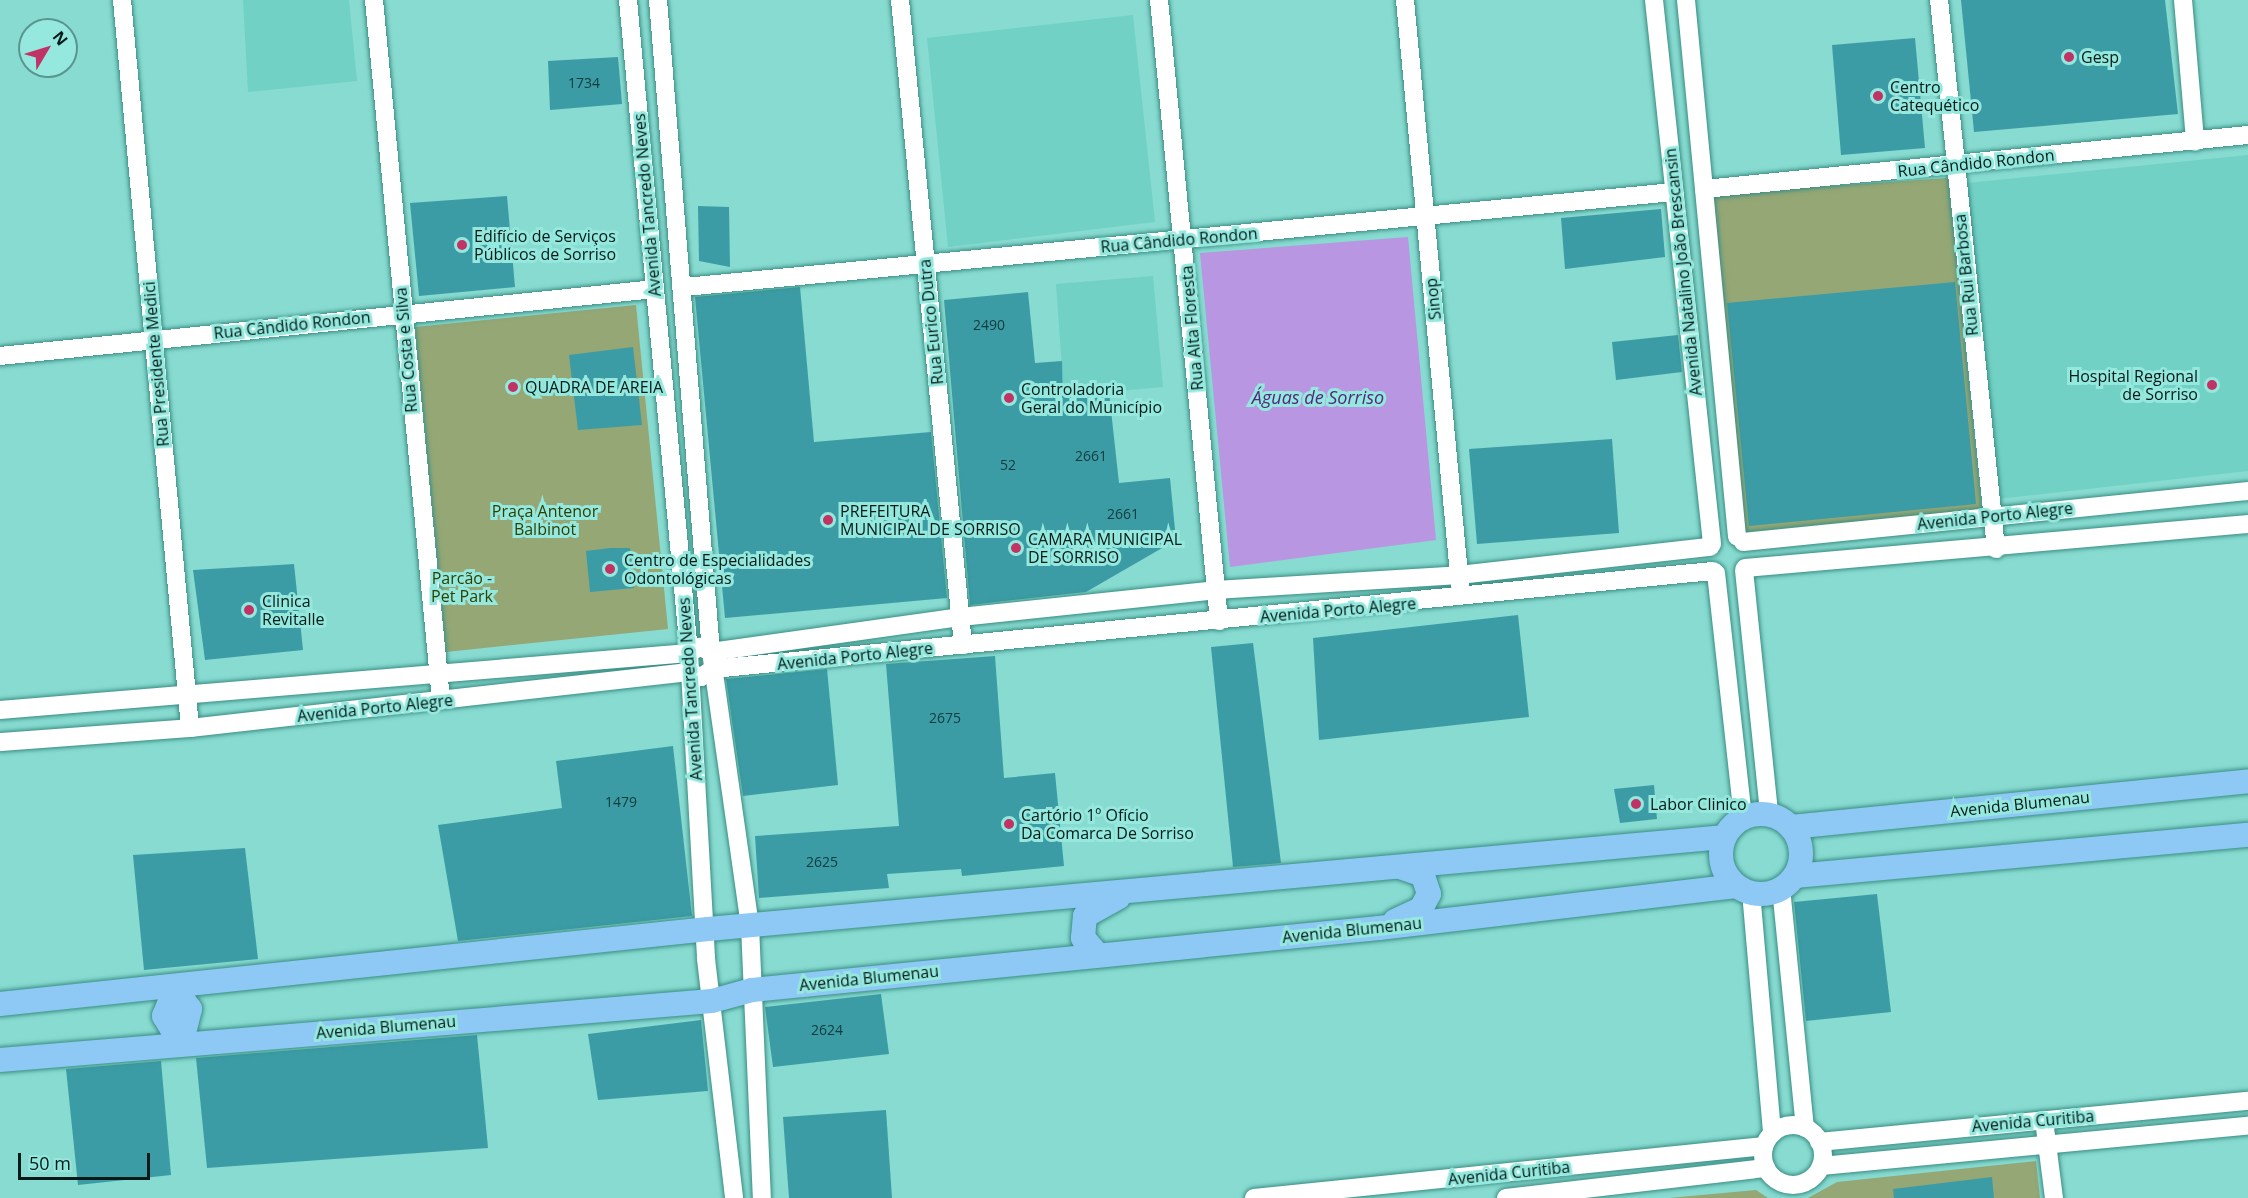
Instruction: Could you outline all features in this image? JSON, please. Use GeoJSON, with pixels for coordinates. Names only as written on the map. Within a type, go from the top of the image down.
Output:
{"type":"FeatureCollection","features":[{"type":"Feature","properties":{"kind":"main road","name":"Avenida Blumenau"},"geometry":{"type":"LineString","coordinates":[[1791,827],[2248,781]]}},
{"type":"Feature","properties":{"kind":"main road"},"geometry":{"type":"LineString","coordinates":[[1788,882],[1801,852],[1791,827],[1768,814],[1743,818],[1725,837],[1723,863],[1744,889],[1788,882],[2248,835]]}},
{"type":"Feature","properties":{"kind":"main road"},"geometry":{"type":"LineString","coordinates":[[0,1004],[174,989],[708,929],[1135,893],[1399,866],[1725,837]]}},
{"type":"Feature","properties":{"kind":"main road"},"geometry":{"type":"LineString","coordinates":[[1379,928],[1421,909],[1429,894],[1423,874],[1399,866]]}},
{"type":"Feature","properties":{"kind":"main road","name":"Avenida Blumenau"},"geometry":{"type":"LineString","coordinates":[[0,1060],[712,1001],[752,990],[1379,928],[1744,889]]}},
{"type":"Feature","properties":{"kind":"main road"},"geometry":{"type":"LineString","coordinates":[[1098,955],[1083,938],[1085,916],[1135,893]]}},
{"type":"Feature","properties":{"kind":"main road"},"geometry":{"type":"LineString","coordinates":[[174,989],[164,1016],[181,1044]]}},
{"type":"Feature","properties":{"kind":"street","name":"Rua Presidente Medici"},"geometry":{"type":"LineString","coordinates":[[122,0],[190,728]]}},
{"type":"Feature","properties":{"kind":"street","name":"Rua Costa e Silva"},"geometry":{"type":"LineString","coordinates":[[374,0],[402,314],[441,700]]}},
{"type":"Feature","properties":{"kind":"street","name":"Avenida Tancredo Neves"},"geometry":{"type":"LineString","coordinates":[[628,0],[689,653],[712,1001],[734,1198]]}},
{"type":"Feature","properties":{"kind":"street","name":"Avenida Tancredo Neves"},"geometry":{"type":"LineString","coordinates":[[658,0],[685,287],[712,661],[750,926],[762,1198]]}},
{"type":"Feature","properties":{"kind":"street","name":"Rua Eurico Dutra"},"geometry":{"type":"LineString","coordinates":[[900,0],[963,645]]}},
{"type":"Feature","properties":{"kind":"street","name":"Rua Alta Floresta"},"geometry":{"type":"LineString","coordinates":[[1160,0],[1219,621]]}},
{"type":"Feature","properties":{"kind":"street","name":"Sinop"},"geometry":{"type":"LineString","coordinates":[[1405,0],[1461,599]]}},
{"type":"Feature","properties":{"kind":"street","name":"Avenida Natalino João Brescansin"},"geometry":{"type":"LineString","coordinates":[[1654,0],[1711,545]]}},
{"type":"Feature","properties":{"kind":"street","name":"Avenida Natalino João Brescansin"},"geometry":{"type":"LineString","coordinates":[[1686,0],[1740,540]]}},
{"type":"Feature","properties":{"kind":"street","name":"Rua Rui Barbosa"},"geometry":{"type":"LineString","coordinates":[[1940,0],[1954,165],[1996,549]]}},
{"type":"Feature","properties":{"kind":"street"},"geometry":{"type":"LineString","coordinates":[[2183,0],[2195,141]]}},
{"type":"Feature","properties":{"kind":"street"},"geometry":{"type":"LineString","coordinates":[[1666,122],[1697,119]]}},
{"type":"Feature","properties":{"kind":"street","name":"Rua Cândido Rondon"},"geometry":{"type":"LineString","coordinates":[[1704,189],[2248,135]]}},
{"type":"Feature","properties":{"kind":"street","name":"Rua Cândido Rondon"},"geometry":{"type":"LineString","coordinates":[[685,287],[1674,192]]}},
{"type":"Feature","properties":{"kind":"street","name":"Rua Cândido Rondon"},"geometry":{"type":"LineString","coordinates":[[0,356],[153,338],[655,290]]}},
{"type":"Feature","properties":{"kind":"street","name":"Avenida Porto Alegre"},"geometry":{"type":"LineString","coordinates":[[1740,540],[2248,491]]}},
{"type":"Feature","properties":{"kind":"street","name":"Avenida Porto Alegre"},"geometry":{"type":"LineString","coordinates":[[1745,569],[1996,549],[2248,524]]}},
{"type":"Feature","properties":{"kind":"street"},"geometry":{"type":"LineString","coordinates":[[1743,818],[1711,545],[1720,537],[1740,540],[1749,552],[1745,569],[1768,814]]}},
{"type":"Feature","properties":{"kind":"street","name":"Avenida Porto Alegre"},"geometry":{"type":"LineString","coordinates":[[0,742],[190,728],[689,672],[701,677],[712,661],[836,632],[1216,590],[1459,575],[1711,545]]}},
{"type":"Feature","properties":{"kind":"street"},"geometry":{"type":"LineString","coordinates":[[1714,572],[1734,577],[1745,569]]}},
{"type":"Feature","properties":{"kind":"street","name":"Avenida Porto Alegre"},"geometry":{"type":"LineString","coordinates":[[0,710],[188,696],[437,670],[689,653],[700,647],[712,661],[840,660],[963,645],[1461,599],[1714,572]]}},
{"type":"Feature","properties":{"kind":"street"},"geometry":{"type":"LineString","coordinates":[[836,632],[840,660]]}},
{"type":"Feature","properties":{"kind":"street"},"geometry":{"type":"LineString","coordinates":[[1788,882],[1805,1128]]}},
{"type":"Feature","properties":{"kind":"street"},"geometry":{"type":"LineString","coordinates":[[1744,889],[1768,1140],[1766,1168],[1777,1181],[1797,1185],[1821,1166],[1819,1142],[1805,1128],[1792,1125],[1768,1140]]}},
{"type":"Feature","properties":{"kind":"street","name":"Avenida Curitiba"},"geometry":{"type":"LineString","coordinates":[[1819,1142],[2248,1101]]}},
{"type":"Feature","properties":{"kind":"street"},"geometry":{"type":"LineString","coordinates":[[2044,1120],[2054,1198]]}},
{"type":"Feature","properties":{"kind":"street","name":"Avenida Curitiba"},"geometry":{"type":"LineString","coordinates":[[1821,1166],[2049,1148],[2248,1126]]}},
{"type":"Feature","properties":{"kind":"street","name":"Avenida Curitiba"},"geometry":{"type":"LineString","coordinates":[[1254,1198],[1530,1171],[1768,1140]]}},
{"type":"Feature","properties":{"kind":"street","name":"Avenida Curitiba"},"geometry":{"type":"LineString","coordinates":[[1506,1198],[1533,1197],[1766,1168]]}},
{"type":"Feature","properties":{"kind":"street"},"geometry":{"type":"LineString","coordinates":[[1530,1171],[1533,1197]]}},
{"type":"Feature","properties":{"kind":"shaded area"},"geometry":{"type":"Polygon","coordinates":[[[243,0],[349,0],[357,81],[248,92],[243,0]]]}},
{"type":"Feature","properties":{"kind":"shaded area"},"geometry":{"type":"Polygon","coordinates":[[[1133,15],[1155,222],[948,247],[927,38],[1133,15]]]}},
{"type":"Feature","properties":{"kind":"shaded area"},"geometry":{"type":"Polygon","coordinates":[[[2248,155],[2248,471],[1998,499],[1967,183],[2248,155]]]}},
{"type":"Feature","properties":{"kind":"shaded area"},"geometry":{"type":"Polygon","coordinates":[[[1153,276],[1163,387],[1064,396],[1056,284],[1153,276]]]}},
{"type":"Feature","properties":{"kind":"green space"},"geometry":{"type":"Polygon","coordinates":[[[1948,178],[1982,510],[1744,532],[1712,194],[1948,178]]]}},
{"type":"Feature","properties":{"kind":"green space","name":"Praça Antenor Balbinot"},"geometry":{"type":"Polygon","coordinates":[[[636,305],[668,629],[446,652],[415,327],[636,305]]]}},
{"type":"Feature","properties":{"kind":"green space"},"geometry":{"type":"Polygon","coordinates":[[[2036,1161],[2040,1198],[1808,1198],[1837,1182],[2036,1161]]]}},
{"type":"Feature","properties":{"kind":"green space"},"geometry":{"type":"Polygon","coordinates":[[[1756,1190],[1768,1198],[1669,1198],[1756,1190]]]}},
{"type":"Feature","properties":{"kind":"water","name":"Águas de Sorriso"},"geometry":{"type":"Polygon","coordinates":[[[1408,237],[1436,540],[1230,567],[1200,253],[1408,237]]]}},
{"type":"Feature","properties":{"kind":"building","name":"Gesp"},"geometry":{"type":"Polygon","coordinates":[[[1961,0],[2165,0],[2178,114],[1974,132],[1961,0]]]}},
{"type":"Feature","properties":{"kind":"building","name":"Centro Catequético"},"geometry":{"type":"Polygon","coordinates":[[[1915,38],[1925,148],[1841,155],[1832,45],[1915,38]]]}},
{"type":"Feature","properties":{"kind":"building"},"geometry":{"type":"Polygon","coordinates":[[[618,57],[622,104],[550,110],[548,61],[618,57]]]}},
{"type":"Feature","properties":{"kind":"building","name":"Edifício de Serviços Públicos de Sorriso"},"geometry":{"type":"Polygon","coordinates":[[[507,196],[515,287],[419,296],[410,203],[507,196]]]}},
{"type":"Feature","properties":{"kind":"building"},"geometry":{"type":"Polygon","coordinates":[[[698,206],[729,207],[730,267],[699,261],[698,206]]]}},
{"type":"Feature","properties":{"kind":"building"},"geometry":{"type":"Polygon","coordinates":[[[1661,209],[1665,257],[1565,269],[1561,218],[1661,209]]]}},
{"type":"Feature","properties":{"kind":"building"},"geometry":{"type":"Polygon","coordinates":[[[1955,282],[1976,504],[1749,526],[1727,303],[1955,282]]]}},
{"type":"Feature","properties":{"kind":"building","name":"PREFEITURA MUNICIPAL DE SORRISO"},"geometry":{"type":"Polygon","coordinates":[[[800,287],[814,442],[931,432],[947,598],[725,618],[695,297],[800,287]]]}},
{"type":"Feature","properties":{"kind":"building"},"geometry":{"type":"Polygon","coordinates":[[[1028,292],[1035,363],[1062,361],[1063,396],[1109,392],[1119,483],[1170,478],[1176,540],[1086,592],[970,605],[944,300],[1028,292]]]}},
{"type":"Feature","properties":{"kind":"building"},"geometry":{"type":"Polygon","coordinates":[[[1678,335],[1682,372],[1616,380],[1612,342],[1678,335]]]}},
{"type":"Feature","properties":{"kind":"building"},"geometry":{"type":"Polygon","coordinates":[[[633,347],[642,425],[578,430],[569,355],[633,347]]]}},
{"type":"Feature","properties":{"kind":"building"},"geometry":{"type":"Polygon","coordinates":[[[1612,439],[1619,533],[1477,544],[1469,449],[1612,439]]]}},
{"type":"Feature","properties":{"kind":"building","name":"Centro de Especialidades Odontológicas"},"geometry":{"type":"Polygon","coordinates":[[[630,548],[634,588],[590,592],[586,551],[630,548]]]}},
{"type":"Feature","properties":{"kind":"building","name":"Clinica Revitalle"},"geometry":{"type":"Polygon","coordinates":[[[294,564],[303,650],[205,660],[193,570],[294,564]]]}},
{"type":"Feature","properties":{"kind":"building"},"geometry":{"type":"Polygon","coordinates":[[[1518,615],[1529,717],[1319,740],[1313,638],[1518,615]]]}},
{"type":"Feature","properties":{"kind":"building"},"geometry":{"type":"Polygon","coordinates":[[[1253,643],[1281,863],[1233,867],[1211,647],[1253,643]]]}},
{"type":"Feature","properties":{"kind":"building"},"geometry":{"type":"Polygon","coordinates":[[[995,656],[1004,778],[1055,773],[1064,866],[962,876],[961,869],[887,874],[889,888],[759,898],[755,836],[899,826],[886,664],[995,656]]]}},
{"type":"Feature","properties":{"kind":"building"},"geometry":{"type":"Polygon","coordinates":[[[827,669],[838,785],[743,796],[726,679],[827,669]]]}},
{"type":"Feature","properties":{"kind":"building"},"geometry":{"type":"Polygon","coordinates":[[[673,746],[692,916],[458,941],[438,825],[562,808],[556,761],[673,746]]]}},
{"type":"Feature","properties":{"kind":"building","name":"Labor Clinico"},"geometry":{"type":"Polygon","coordinates":[[[1654,785],[1657,819],[1620,823],[1614,789],[1654,785]]]}},
{"type":"Feature","properties":{"kind":"building"},"geometry":{"type":"Polygon","coordinates":[[[245,848],[258,959],[144,970],[133,855],[245,848]]]}},
{"type":"Feature","properties":{"kind":"building"},"geometry":{"type":"Polygon","coordinates":[[[1877,894],[1891,1012],[1806,1021],[1794,902],[1877,894]]]}},
{"type":"Feature","properties":{"kind":"building"},"geometry":{"type":"Polygon","coordinates":[[[881,994],[889,1054],[773,1067],[765,1007],[881,994]]]}},
{"type":"Feature","properties":{"kind":"building"},"geometry":{"type":"Polygon","coordinates":[[[701,1020],[708,1091],[598,1100],[588,1034],[701,1020]]]}},
{"type":"Feature","properties":{"kind":"building"},"geometry":{"type":"Polygon","coordinates":[[[477,1035],[488,1148],[207,1168],[196,1058],[477,1035]]]}},
{"type":"Feature","properties":{"kind":"building"},"geometry":{"type":"Polygon","coordinates":[[[161,1061],[171,1175],[78,1185],[66,1069],[161,1061]]]}},
{"type":"Feature","properties":{"kind":"building"},"geometry":{"type":"Polygon","coordinates":[[[886,1110],[892,1198],[789,1198],[783,1117],[886,1110]]]}},
{"type":"Feature","properties":{"kind":"building"},"geometry":{"type":"Polygon","coordinates":[[[1992,1177],[1994,1198],[1894,1198],[1893,1189],[1992,1177]]]}},
{"type":"Feature","properties":{"kind":"place","name":"Gesp"},"geometry":{"type":"Point","coordinates":[2069,57]}},
{"type":"Feature","properties":{"kind":"place","name":"Centro Catequético"},"geometry":{"type":"Point","coordinates":[1878,96]}},
{"type":"Feature","properties":{"kind":"place","name":"Edifício de Serviços Públicos de Sorriso"},"geometry":{"type":"Point","coordinates":[462,245]}},
{"type":"Feature","properties":{"kind":"place","name":"Hospital Regional de Sorriso"},"geometry":{"type":"Point","coordinates":[2212,385]}},
{"type":"Feature","properties":{"kind":"place","name":"QUADRA DE AREIA"},"geometry":{"type":"Point","coordinates":[513,387]}},
{"type":"Feature","properties":{"kind":"place","name":"Controladoria Geral do Município"},"geometry":{"type":"Point","coordinates":[1009,398]}},
{"type":"Feature","properties":{"kind":"place","name":"PREFEITURA MUNICIPAL DE SORRISO"},"geometry":{"type":"Point","coordinates":[828,520]}},
{"type":"Feature","properties":{"kind":"place","name":"CAMARA MUNICIPAL DE SORRISO"},"geometry":{"type":"Point","coordinates":[1016,548]}},
{"type":"Feature","properties":{"kind":"place","name":"Centro de Especialidades Odontológicas"},"geometry":{"type":"Point","coordinates":[610,569]}},
{"type":"Feature","properties":{"kind":"place","name":"Clinica Revitalle"},"geometry":{"type":"Point","coordinates":[249,610]}},
{"type":"Feature","properties":{"kind":"place","name":"Labor Clinico"},"geometry":{"type":"Point","coordinates":[1636,804]}},
{"type":"Feature","properties":{"kind":"place","name":"Cartório 1º Ofício Da Comarca De Sorriso"},"geometry":{"type":"Point","coordinates":[1009,824]}},
{"type":"Feature","properties":{"kind":"park label","name":"Parcão - Pet Park"},"geometry":{"type":"Point","coordinates":[462,587]}}]}
